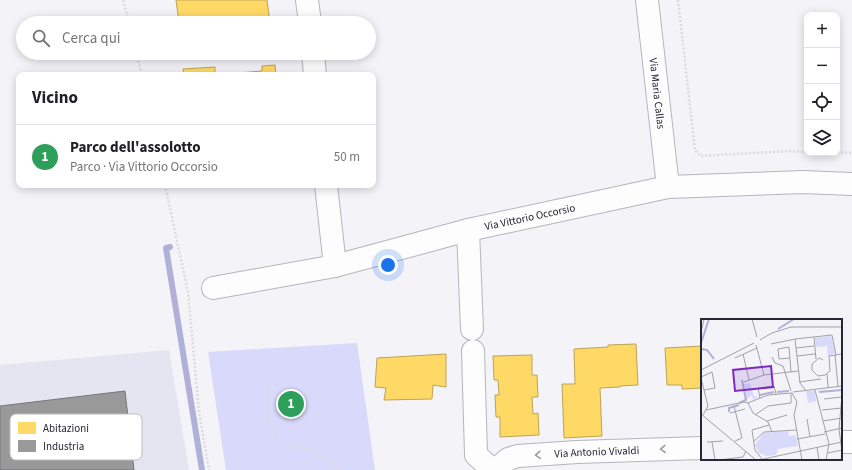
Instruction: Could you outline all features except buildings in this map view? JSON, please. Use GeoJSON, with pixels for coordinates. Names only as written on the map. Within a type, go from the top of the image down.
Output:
{"type":"FeatureCollection","features":[{"type":"Feature","properties":{"kind":"street"},"geometry":{"type":"LineString","coordinates":[[307,0],[309,16]]}},
{"type":"Feature","properties":{"kind":"street","name":"Via Maria Callas"},"geometry":{"type":"LineString","coordinates":[[647,0],[668,187]]}},
{"type":"Feature","properties":{"kind":"street"},"geometry":{"type":"LineString","coordinates":[[314,60],[315,72]]}},
{"type":"Feature","properties":{"kind":"street","name":"Via Vittorio Occorsio"},"geometry":{"type":"LineString","coordinates":[[213,288],[335,266],[468,230],[668,187],[803,182],[852,184]]}},
{"type":"Feature","properties":{"kind":"street"},"geometry":{"type":"LineString","coordinates":[[326,188],[335,266]]}},
{"type":"Feature","properties":{"kind":"street"},"geometry":{"type":"LineString","coordinates":[[468,230],[472,329]]}},
{"type":"Feature","properties":{"kind":"street"},"geometry":{"type":"LineString","coordinates":[[473,351],[476,455],[493,470]]}},
{"type":"Feature","properties":{"kind":"street","name":"Via Antonio Vivaldi"},"geometry":{"type":"LineString","coordinates":[[497,470],[508,459],[518,456],[577,452],[701,448]]}},
{"type":"Feature","properties":{"kind":"path"},"geometry":{"type":"LineString","coordinates":[[122,0],[126,16]]}},
{"type":"Feature","properties":{"kind":"path"},"geometry":{"type":"LineString","coordinates":[[678,0],[696,150],[700,156],[790,151],[804,152]]}},
{"type":"Feature","properties":{"kind":"path"},"geometry":{"type":"LineString","coordinates":[[138,60],[141,72]]}},
{"type":"Feature","properties":{"kind":"path"},"geometry":{"type":"LineString","coordinates":[[840,152],[852,153]]}},
{"type":"Feature","properties":{"kind":"path"},"geometry":{"type":"LineString","coordinates":[[166,188],[188,292],[199,412],[210,470]]}},
{"type":"Feature","properties":{"kind":"path"},"geometry":{"type":"LineString","coordinates":[[268,383],[267,417],[278,441],[287,447],[309,448],[325,455],[337,470]]}},
{"type":"Feature","properties":{"kind":"shaded area"},"geometry":{"type":"Polygon","coordinates":[[[357,343],[375,470],[226,470],[208,352],[357,343]]]}},
{"type":"Feature","properties":{"kind":"shaded area"},"geometry":{"type":"Polygon","coordinates":[[[169,350],[189,470],[0,470],[0,365],[169,350]]]}},
{"type":"Feature","properties":{"kind":"waterway"},"geometry":{"type":"LineString","coordinates":[[170,247],[166,248],[202,470]]}},
{"type":"Feature","properties":{"kind":"place","name":"Parco dell'assolotto"},"geometry":{"type":"Point","coordinates":[291,404]}}]}
